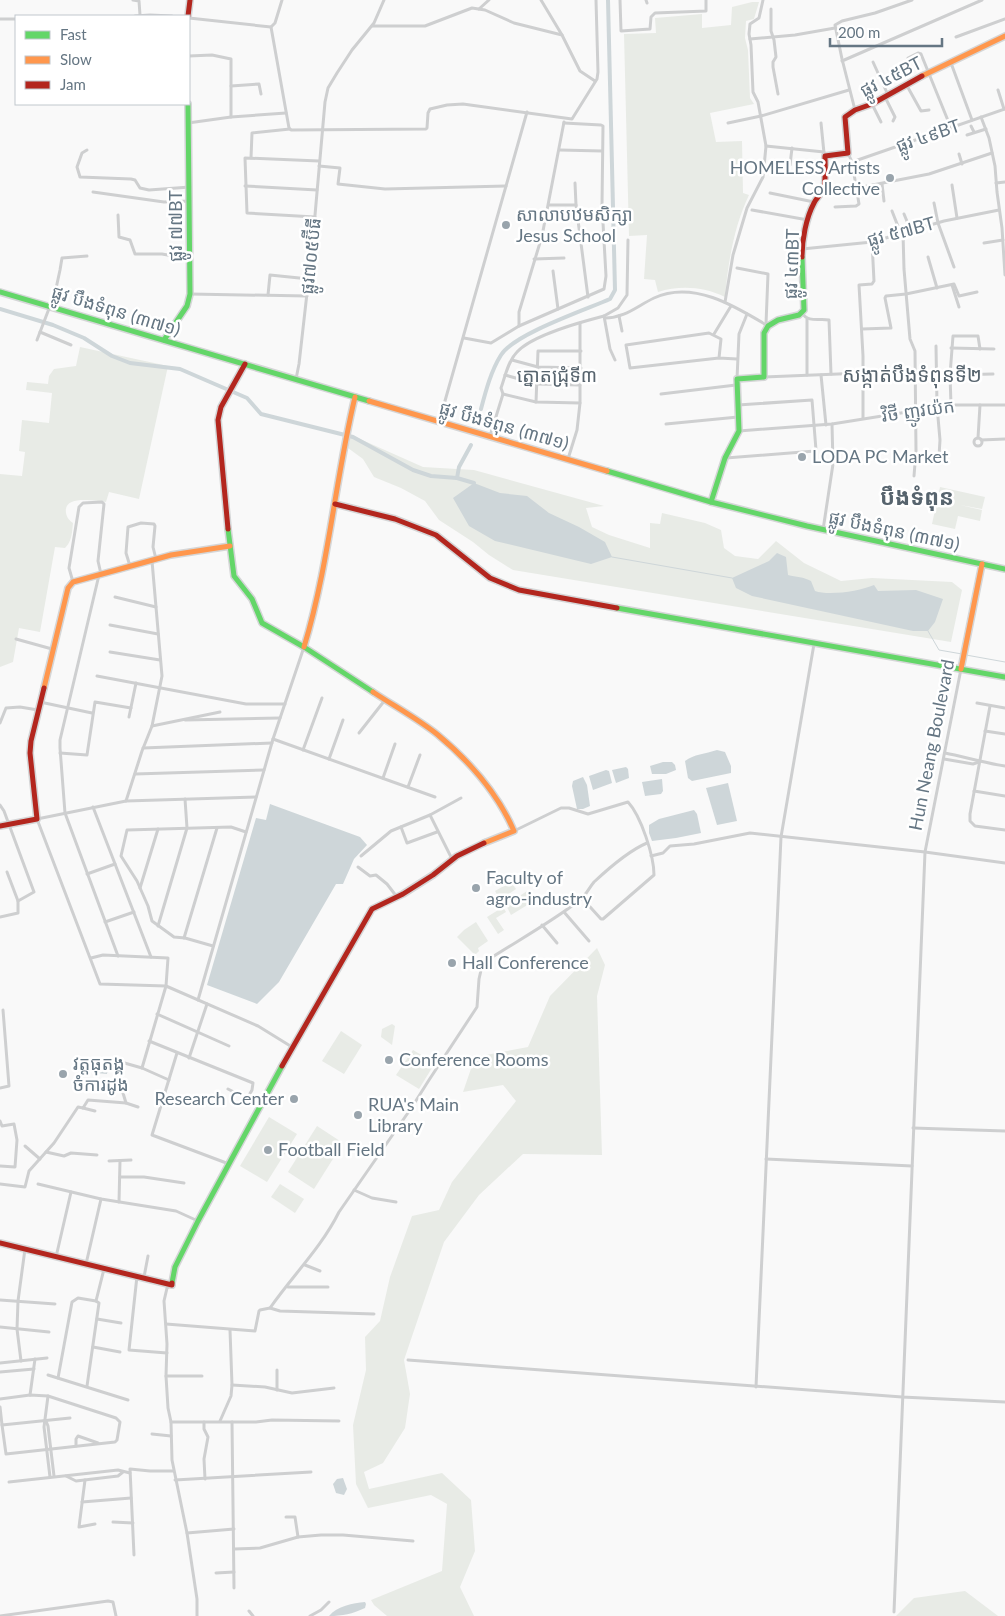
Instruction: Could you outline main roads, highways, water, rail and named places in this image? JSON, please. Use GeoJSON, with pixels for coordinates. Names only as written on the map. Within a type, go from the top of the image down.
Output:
{"type":"FeatureCollection","features":[{"type":"Feature","properties":{"kind":"waterway"},"geometry":{"type":"LineString","coordinates":[[481,409],[494,368],[508,347],[535,331],[610,299],[615,290],[608,0]]}},
{"type":"Feature","properties":{"kind":"waterway"},"geometry":{"type":"LineString","coordinates":[[0,309],[53,325],[84,338],[112,356],[130,363],[180,369],[247,398],[261,414],[353,437],[413,470],[431,476],[457,478],[474,483]]}},
{"type":"Feature","properties":{"kind":"waterway"},"geometry":{"type":"LineString","coordinates":[[457,478],[459,467],[471,445]]}},
{"type":"Feature","properties":{"kind":"waterway"},"geometry":{"type":"LineString","coordinates":[[612,557],[732,578]]}},
{"type":"Feature","properties":{"kind":"waterway"},"geometry":{"type":"LineString","coordinates":[[928,631],[939,650],[962,654]]}},
{"type":"Feature","properties":{"kind":"waterway"},"geometry":{"type":"LineString","coordinates":[[966,655],[1005,662]]}},
{"type":"Feature","properties":{"kind":"place","name":"HOMELESS Artists Collective"},"geometry":{"type":"Point","coordinates":[890,178]}},
{"type":"Feature","properties":{"kind":"place","name":"សាលាបឋមសិក្សា Jesus School"},"geometry":{"type":"Point","coordinates":[506,225]}},
{"type":"Feature","properties":{"kind":"place","name":"LODA PC Market"},"geometry":{"type":"Point","coordinates":[802,457]}},
{"type":"Feature","properties":{"kind":"place","name":"Faculty of agro-industry"},"geometry":{"type":"Point","coordinates":[476,888]}},
{"type":"Feature","properties":{"kind":"place","name":"Hall Conference"},"geometry":{"type":"Point","coordinates":[452,963]}},
{"type":"Feature","properties":{"kind":"place","name":"Conference Rooms"},"geometry":{"type":"Point","coordinates":[389,1060]}},
{"type":"Feature","properties":{"kind":"place","name":"វត្តធុតង្គ ចំការដូង"},"geometry":{"type":"Point","coordinates":[63,1074]}},
{"type":"Feature","properties":{"kind":"place","name":"Research Center"},"geometry":{"type":"Point","coordinates":[294,1099]}},
{"type":"Feature","properties":{"kind":"place","name":"RUA's Main Library"},"geometry":{"type":"Point","coordinates":[358,1115]}},
{"type":"Feature","properties":{"kind":"place","name":"Football Field"},"geometry":{"type":"Point","coordinates":[268,1150]}},
{"type":"Feature","properties":{"kind":"district","name":"ត្នោតជ្រុំទី៣"},"geometry":{"type":"Point","coordinates":[557,375]}},
{"type":"Feature","properties":{"kind":"district","name":"សង្កាត់បឹងទំពុនទី២"},"geometry":{"type":"Point","coordinates":[912,375]}},
{"type":"Feature","properties":{"kind":"district","name":"បឹងទំពុន"},"geometry":{"type":"Point","coordinates":[917,497]}}]}
